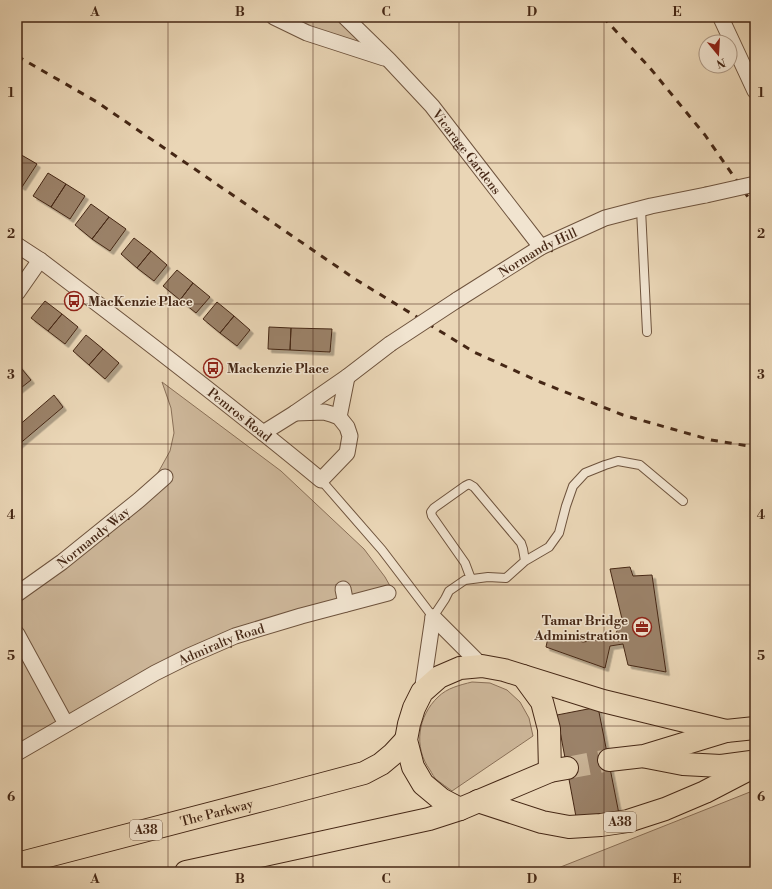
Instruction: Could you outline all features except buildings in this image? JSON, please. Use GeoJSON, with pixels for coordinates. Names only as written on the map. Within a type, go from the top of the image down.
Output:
{"type":"FeatureCollection","features":[{"type":"Feature","properties":{"kind":"highway"},"geometry":{"type":"LineString","coordinates":[[469,805],[441,799],[424,784],[412,767],[406,740],[414,708],[422,692],[439,677],[460,668],[482,666],[504,670],[603,701],[726,731]]}},
{"type":"Feature","properties":{"kind":"highway"},"geometry":{"type":"LineString","coordinates":[[186,872],[429,819],[558,770],[542,702],[523,676]]}},
{"type":"Feature","properties":{"kind":"highway"},"geometry":{"type":"LineString","coordinates":[[609,760],[644,756],[726,731],[755,728]]}},
{"type":"Feature","properties":{"kind":"highway","name":"The Parkway"},"geometry":{"type":"LineString","coordinates":[[17,864],[364,773],[380,764],[393,754],[406,740]]}},
{"type":"Feature","properties":{"kind":"highway"},"geometry":{"type":"LineString","coordinates":[[644,756],[684,764],[714,766],[755,762]]}},
{"type":"Feature","properties":{"kind":"highway","name":"A38"},"geometry":{"type":"LineString","coordinates":[[469,805],[569,827],[601,825],[628,820],[664,809],[705,792],[755,766]]}},
{"type":"Feature","properties":{"kind":"street","name":"Vicarage Gardens"},"geometry":{"type":"LineString","coordinates":[[274,17],[307,33],[389,60]]}},
{"type":"Feature","properties":{"kind":"street","name":"Vicarage Gardens"},"geometry":{"type":"LineString","coordinates":[[345,17],[389,60],[432,106],[541,247]]}},
{"type":"Feature","properties":{"kind":"street"},"geometry":{"type":"LineString","coordinates":[[721,17],[755,91]]}},
{"type":"Feature","properties":{"kind":"street","name":"Normandy Hill"},"geometry":{"type":"LineString","coordinates":[[263,432],[295,413],[347,377],[390,344],[541,247],[605,218],[755,184]]}},
{"type":"Feature","properties":{"kind":"street","name":"Pemros Road"},"geometry":{"type":"LineString","coordinates":[[17,245],[40,260],[187,372],[321,480]]}},
{"type":"Feature","properties":{"kind":"street"},"geometry":{"type":"LineString","coordinates":[[17,293],[40,260]]}},
{"type":"Feature","properties":{"kind":"street"},"geometry":{"type":"LineString","coordinates":[[339,417],[347,377]]}},
{"type":"Feature","properties":{"kind":"street"},"geometry":{"type":"LineString","coordinates":[[295,413],[324,412],[332,414],[339,417],[347,427],[350,436],[346,452],[321,480]]}},
{"type":"Feature","properties":{"kind":"street","name":"Normandy Way"},"geometry":{"type":"LineString","coordinates":[[17,594],[62,562],[139,500],[165,476]]}},
{"type":"Feature","properties":{"kind":"street"},"geometry":{"type":"LineString","coordinates":[[343,589],[346,604]]}},
{"type":"Feature","properties":{"kind":"street","name":"Admiralty Road"},"geometry":{"type":"LineString","coordinates":[[17,753],[155,672],[235,636],[301,616],[388,593]]}},
{"type":"Feature","properties":{"kind":"street"},"geometry":{"type":"LineString","coordinates":[[422,692],[432,617]]}},
{"type":"Feature","properties":{"kind":"street","name":"Pemros Road"},"geometry":{"type":"LineString","coordinates":[[432,617],[482,666]]}},
{"type":"Feature","properties":{"kind":"street"},"geometry":{"type":"LineString","coordinates":[[17,634],[66,724]]}},
{"type":"Feature","properties":{"kind":"lane"},"geometry":{"type":"LineString","coordinates":[[641,209],[647,332]]}},
{"type":"Feature","properties":{"kind":"lane"},"geometry":{"type":"LineString","coordinates":[[432,617],[449,591],[465,580],[488,577],[506,578],[525,561],[549,547],[559,533],[573,486],[585,473],[618,461],[640,465],[683,501]]}},
{"type":"Feature","properties":{"kind":"lane","name":"Pemros Road"},"geometry":{"type":"LineString","coordinates":[[321,480],[382,550],[432,617]]}},
{"type":"Feature","properties":{"kind":"lane"},"geometry":{"type":"LineString","coordinates":[[471,579],[465,563],[432,516],[431,512],[434,508],[469,484],[474,487],[521,543],[525,561]]}},
{"type":"Feature","properties":{"kind":"shaded area"},"geometry":{"type":"Polygon","coordinates":[[[274,17],[345,17],[389,60],[274,17]]]}},
{"type":"Feature","properties":{"kind":"shaded area"},"geometry":{"type":"Polygon","coordinates":[[[162,382],[281,471],[364,549],[385,577],[394,593],[235,636],[17,753],[17,592],[154,480],[170,451],[174,433],[171,408],[162,382]]]}},
{"type":"Feature","properties":{"kind":"shaded area"},"geometry":{"type":"Polygon","coordinates":[[[472,682],[490,683],[507,690],[520,702],[529,718],[533,736],[452,791],[436,779],[425,761],[421,752],[420,732],[426,713],[438,697],[450,689],[472,682]]]}},
{"type":"Feature","properties":{"kind":"shaded area"},"geometry":{"type":"Polygon","coordinates":[[[755,790],[755,872],[548,872],[755,790]]]}},
{"type":"Feature","properties":{"kind":"tunnel"},"geometry":{"type":"LineString","coordinates":[[567,768],[609,760]]}},
{"type":"Feature","properties":{"kind":"railway"},"geometry":{"type":"LineString","coordinates":[[603,17],[650,68],[705,135],[755,207]]}},
{"type":"Feature","properties":{"kind":"railway"},"geometry":{"type":"LineString","coordinates":[[17,56],[97,102],[355,279],[474,352],[540,382],[623,415],[711,440],[755,447]]}},
{"type":"Feature","properties":{"kind":"place","name":"MacKenzie Place"},"geometry":{"type":"Point","coordinates":[74,301]}},
{"type":"Feature","properties":{"kind":"place","name":"Mackenzie Place"},"geometry":{"type":"Point","coordinates":[213,368]}},
{"type":"Feature","properties":{"kind":"place","name":"Tamar Bridge Administration"},"geometry":{"type":"Point","coordinates":[642,627]}}]}
